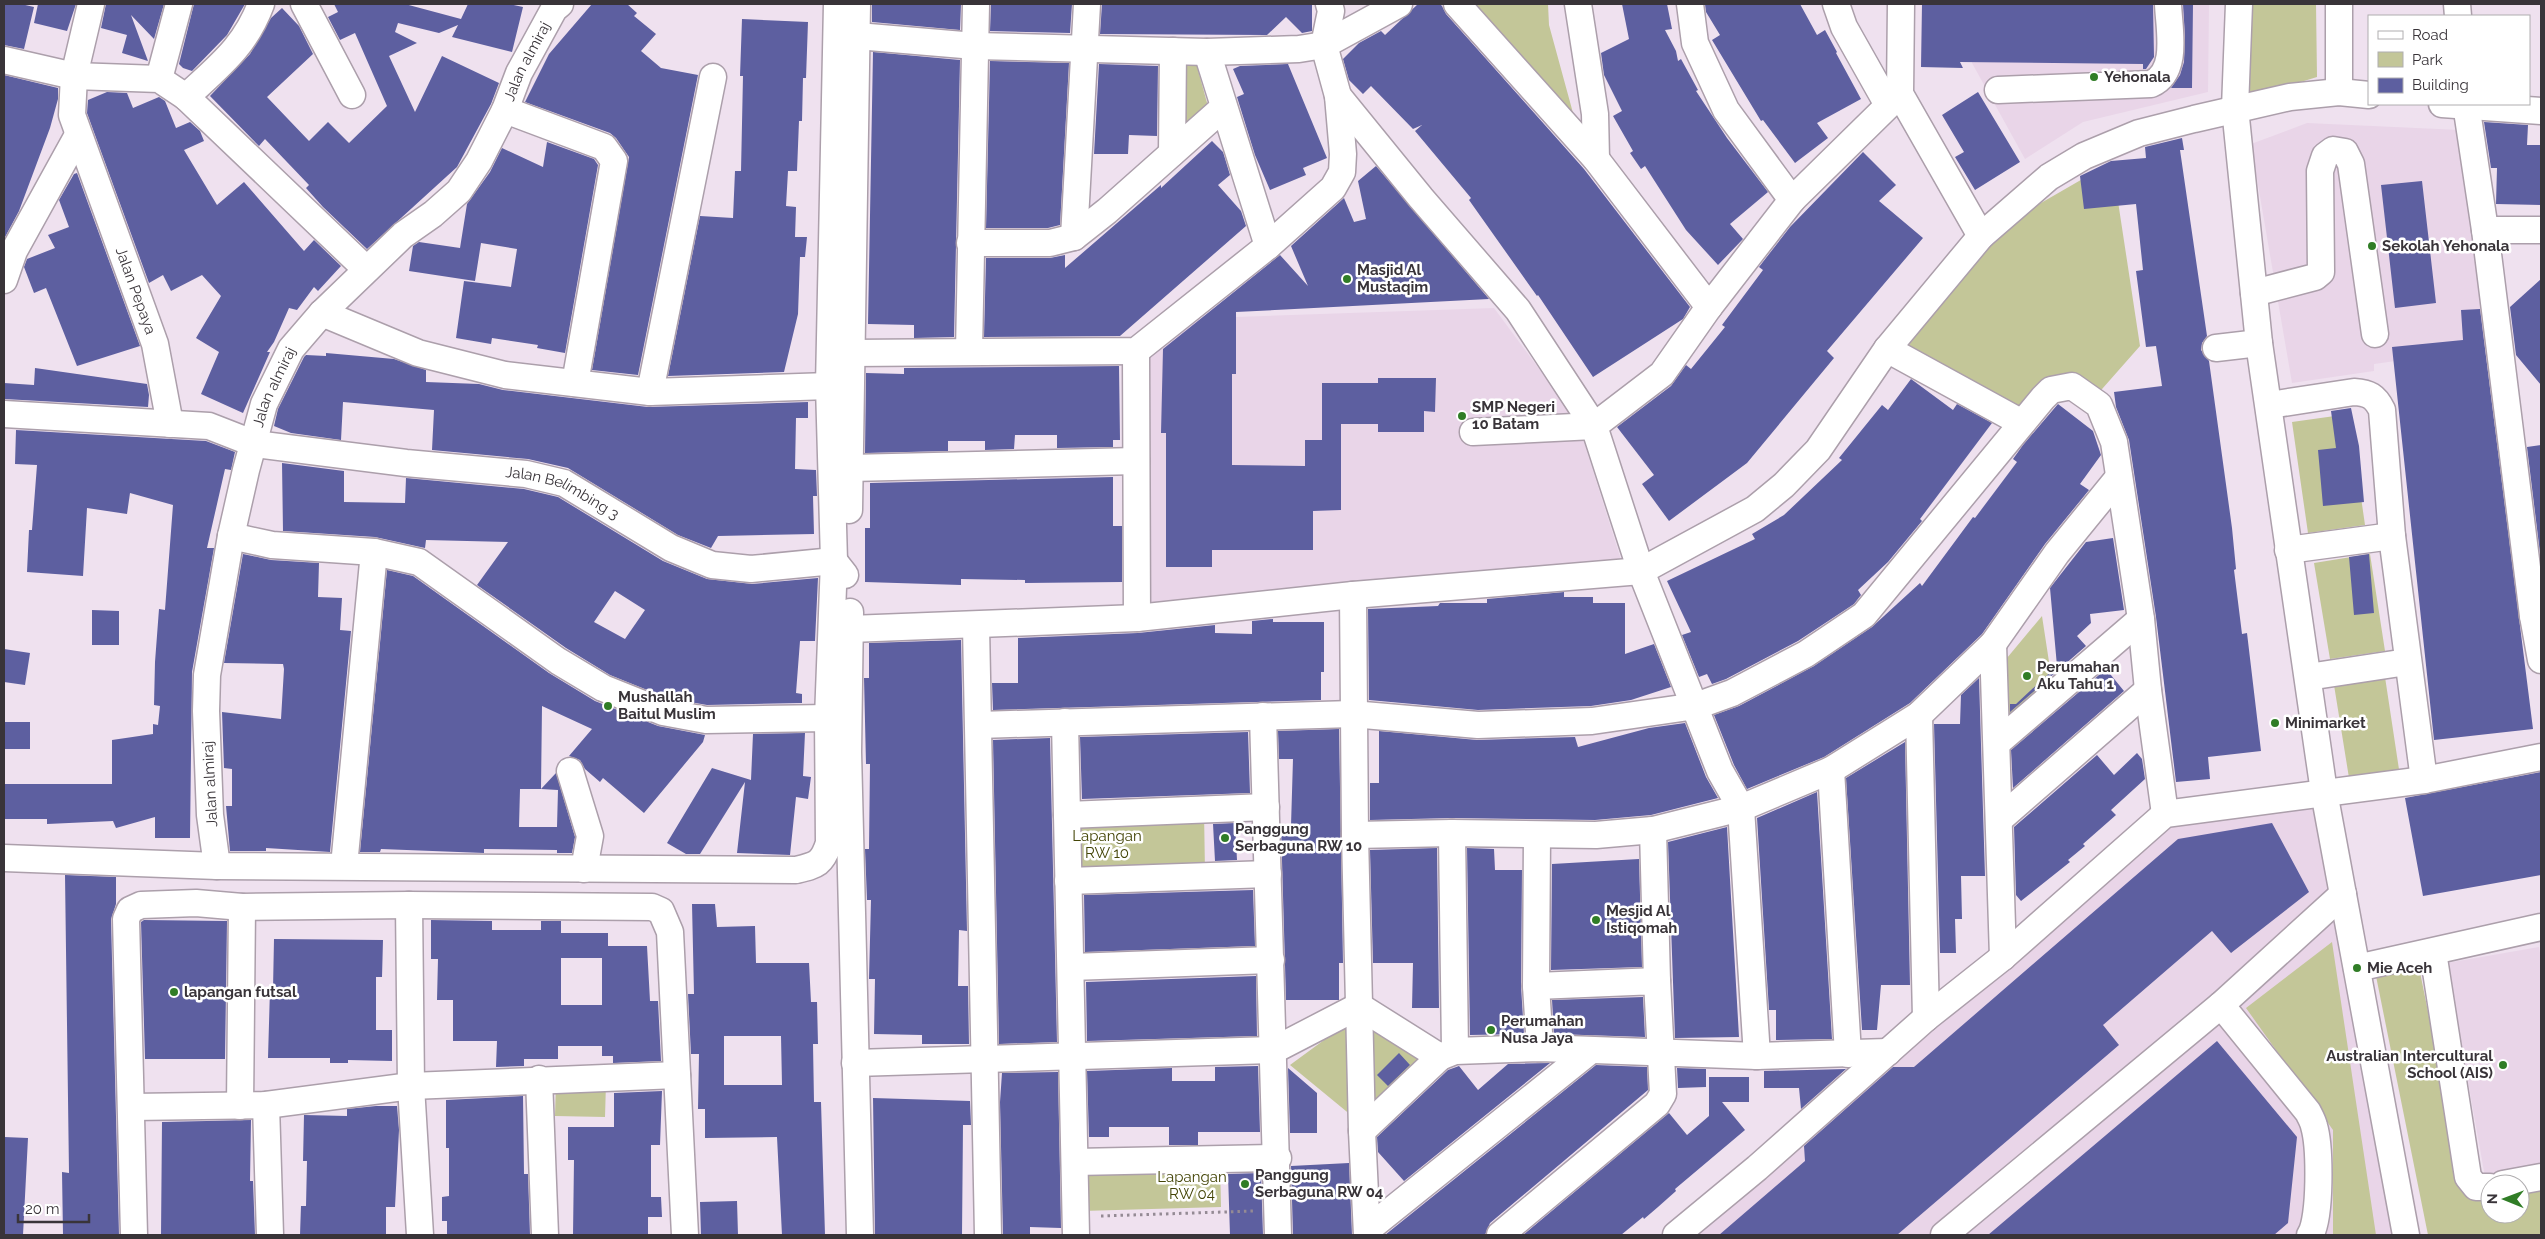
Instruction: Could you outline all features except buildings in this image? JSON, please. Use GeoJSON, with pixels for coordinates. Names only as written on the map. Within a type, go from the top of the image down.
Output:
{"type":"FeatureCollection","features":[{"type":"Feature","properties":{"kind":"street","name":"Jalan Pepaya"},"geometry":{"type":"LineString","coordinates":[[91,4],[74,76],[72,115],[155,344],[170,424]]}},
{"type":"Feature","properties":{"kind":"street"},"geometry":{"type":"LineString","coordinates":[[159,79],[179,4]]}},
{"type":"Feature","properties":{"kind":"street"},"geometry":{"type":"LineString","coordinates":[[186,97],[240,45],[253,27],[261,4]]}},
{"type":"Feature","properties":{"kind":"street"},"geometry":{"type":"LineString","coordinates":[[304,4],[352,95]]}},
{"type":"Feature","properties":{"kind":"street"},"geometry":{"type":"LineString","coordinates":[[838,4],[841,570],[850,628],[848,752],[860,1235]]}},
{"type":"Feature","properties":{"kind":"street"},"geometry":{"type":"LineString","coordinates":[[4,858],[217,866],[796,870],[812,866],[824,859],[829,843],[828,718],[850,468],[839,388],[850,353],[858,4]]}},
{"type":"Feature","properties":{"kind":"street"},"geometry":{"type":"LineString","coordinates":[[968,351],[976,4]]}},
{"type":"Feature","properties":{"kind":"street"},"geometry":{"type":"LineString","coordinates":[[1074,237],[1087,4]]}},
{"type":"Feature","properties":{"kind":"street"},"geometry":{"type":"LineString","coordinates":[[850,353],[1136,350],[1268,246],[1333,188],[1342,172],[1343,154],[1338,96],[1324,46],[1331,11],[1329,4]]}},
{"type":"Feature","properties":{"kind":"street"},"geometry":{"type":"LineString","coordinates":[[857,36],[975,46],[1207,52],[1299,49],[1324,46],[1400,4]]}},
{"type":"Feature","properties":{"kind":"street"},"geometry":{"type":"LineString","coordinates":[[1457,4],[1596,159],[1709,308]]}},
{"type":"Feature","properties":{"kind":"street"},"geometry":{"type":"LineString","coordinates":[[1578,4],[1595,114],[1596,159]]}},
{"type":"Feature","properties":{"kind":"street"},"geometry":{"type":"LineString","coordinates":[[1690,4],[1695,43],[1726,110],[1792,200]]}},
{"type":"Feature","properties":{"kind":"street"},"geometry":{"type":"LineString","coordinates":[[1836,4],[1844,27],[1894,100],[1981,236]]}},
{"type":"Feature","properties":{"kind":"street"},"geometry":{"type":"LineString","coordinates":[[1473,432],[1594,426],[1662,374],[1709,308],[1792,200],[1894,100],[1902,4]]}},
{"type":"Feature","properties":{"kind":"street"},"geometry":{"type":"LineString","coordinates":[[1998,90],[2151,84],[2160,80],[2166,72],[2170,57],[2168,4]]}},
{"type":"Feature","properties":{"kind":"street"},"geometry":{"type":"LineString","coordinates":[[2239,4],[2235,108],[2259,343],[2270,405],[2288,550],[2324,792],[2406,1235]]}},
{"type":"Feature","properties":{"kind":"street"},"geometry":{"type":"LineString","coordinates":[[2339,4],[2339,92]]}},
{"type":"Feature","properties":{"kind":"street","name":"Jalan almiraj"},"geometry":{"type":"LineString","coordinates":[[217,866],[210,815],[206,712],[207,675],[232,536],[246,470],[255,444],[264,404],[291,349],[322,313],[403,235],[433,214],[459,191],[480,161],[505,110],[519,73],[551,5]]}},
{"type":"Feature","properties":{"kind":"street"},"geometry":{"type":"LineString","coordinates":[[1172,153],[1173,51]]}},
{"type":"Feature","properties":{"kind":"street"},"geometry":{"type":"LineString","coordinates":[[1207,52],[1223,108],[1268,246]]}},
{"type":"Feature","properties":{"kind":"street"},"geometry":{"type":"LineString","coordinates":[[4,60],[74,76],[159,79],[186,97],[366,269]]}},
{"type":"Feature","properties":{"kind":"street"},"geometry":{"type":"LineString","coordinates":[[650,392],[713,77]]}},
{"type":"Feature","properties":{"kind":"street"},"geometry":{"type":"LineString","coordinates":[[850,628],[976,626],[1137,618],[1353,595],[1641,572],[1755,509],[1784,485],[1818,450],[1887,349],[1981,236],[2049,177],[2084,156],[2140,133],[2235,108],[2290,97],[2339,92],[2368,95]]}},
{"type":"Feature","properties":{"kind":"street"},"geometry":{"type":"LineString","coordinates":[[1338,96],[1421,198],[1518,310],[1594,426],[1641,572],[1696,706],[1720,771],[1741,808],[1757,1056]]}},
{"type":"Feature","properties":{"kind":"street"},"geometry":{"type":"LineString","coordinates":[[2541,111],[2458,105],[2485,230],[2537,615],[2541,660]]}},
{"type":"Feature","properties":{"kind":"street"},"geometry":{"type":"LineString","coordinates":[[970,243],[1050,243],[1074,237],[1107,211],[1223,108]]}},
{"type":"Feature","properties":{"kind":"street"},"geometry":{"type":"LineString","coordinates":[[505,110],[604,147],[614,161],[575,383]]}},
{"type":"Feature","properties":{"kind":"street"},"geometry":{"type":"LineString","coordinates":[[4,280],[14,251],[78,134]]}},
{"type":"Feature","properties":{"kind":"street"},"geometry":{"type":"LineString","coordinates":[[2254,293],[2315,277],[2321,272],[2320,171],[2325,156],[2334,150],[2345,152],[2351,164],[2375,334]]}},
{"type":"Feature","properties":{"kind":"street"},"geometry":{"type":"LineString","coordinates":[[2485,230],[2541,230]]}},
{"type":"Feature","properties":{"kind":"street"},"geometry":{"type":"LineString","coordinates":[[322,313],[418,353],[505,375],[650,392],[839,388]]}},
{"type":"Feature","properties":{"kind":"street"},"geometry":{"type":"LineString","coordinates":[[2216,348],[2259,343]]}},
{"type":"Feature","properties":{"kind":"street"},"geometry":{"type":"LineString","coordinates":[[1887,349],[2022,423]]}},
{"type":"Feature","properties":{"kind":"street"},"geometry":{"type":"LineString","coordinates":[[1136,350],[1137,618]]}},
{"type":"Feature","properties":{"kind":"street"},"geometry":{"type":"LineString","coordinates":[[978,725],[1352,714],[1478,725],[1592,721],[1696,706],[1732,693],[1806,654],[1864,615],[2051,390],[2072,386],[2099,405],[2114,442],[2141,619],[2148,690],[2165,814]]}},
{"type":"Feature","properties":{"kind":"street"},"geometry":{"type":"LineString","coordinates":[[2270,405],[2354,392],[2366,393],[2376,399],[2382,410],[2392,536],[2407,662],[2424,780]]}},
{"type":"Feature","properties":{"kind":"street"},"geometry":{"type":"LineString","coordinates":[[4,414],[209,426],[255,444]]}},
{"type":"Feature","properties":{"kind":"street","name":"Jalan Belimbing 3"},"geometry":{"type":"LineString","coordinates":[[255,444],[406,463],[526,474],[564,483],[671,548],[712,565],[751,569],[841,570]]}},
{"type":"Feature","properties":{"kind":"street"},"geometry":{"type":"LineString","coordinates":[[850,468],[1136,460]]}},
{"type":"Feature","properties":{"kind":"street"},"geometry":{"type":"LineString","coordinates":[[1355,835],[1452,833],[1537,836],[1596,835],[1653,830],[1741,808],[1831,770],[1918,715],[1992,644],[2057,553],[2119,476]]}},
{"type":"Feature","properties":{"kind":"street"},"geometry":{"type":"LineString","coordinates":[[232,536],[272,545],[374,552],[419,562],[558,661],[603,688],[663,712],[706,720],[828,718]]}},
{"type":"Feature","properties":{"kind":"street"},"geometry":{"type":"LineString","coordinates":[[2288,550],[2392,536]]}},
{"type":"Feature","properties":{"kind":"street"},"geometry":{"type":"LineString","coordinates":[[344,866],[374,552]]}},
{"type":"Feature","properties":{"kind":"street"},"geometry":{"type":"LineString","coordinates":[[1353,595],[1352,714],[1362,1132],[1367,1233]]}},
{"type":"Feature","properties":{"kind":"street"},"geometry":{"type":"LineString","coordinates":[[1997,743],[2141,619]]}},
{"type":"Feature","properties":{"kind":"street"},"geometry":{"type":"LineString","coordinates":[[976,626],[988,1235]]}},
{"type":"Feature","properties":{"kind":"street"},"geometry":{"type":"LineString","coordinates":[[1992,644],[2000,819],[2003,957]]}},
{"type":"Feature","properties":{"kind":"street"},"geometry":{"type":"LineString","coordinates":[[2308,677],[2407,662]]}},
{"type":"Feature","properties":{"kind":"street"},"geometry":{"type":"LineString","coordinates":[[2000,819],[2148,690]]}},
{"type":"Feature","properties":{"kind":"street"},"geometry":{"type":"LineString","coordinates":[[1918,715],[1926,1018]]}},
{"type":"Feature","properties":{"kind":"street"},"geometry":{"type":"LineString","coordinates":[[1263,716],[1278,1158],[1278,1223]]}},
{"type":"Feature","properties":{"kind":"street"},"geometry":{"type":"LineString","coordinates":[[828,718],[848,752]]}},
{"type":"Feature","properties":{"kind":"street"},"geometry":{"type":"LineString","coordinates":[[1065,722],[1071,967],[1071,1058],[1076,1162],[1075,1226]]}},
{"type":"Feature","properties":{"kind":"street"},"geometry":{"type":"LineString","coordinates":[[1676,1235],[1757,1168],[1926,1018],[2003,957],[2165,814],[2424,780],[2541,757]]}},
{"type":"Feature","properties":{"kind":"street"},"geometry":{"type":"LineString","coordinates":[[1831,770],[1848,1054]]}},
{"type":"Feature","properties":{"kind":"street"},"geometry":{"type":"LineString","coordinates":[[570,771],[590,836],[584,869]]}},
{"type":"Feature","properties":{"kind":"street"},"geometry":{"type":"LineString","coordinates":[[1067,815],[1266,807]]}},
{"type":"Feature","properties":{"kind":"street"},"geometry":{"type":"LineString","coordinates":[[1500,1235],[1657,1104],[1663,1094],[1657,981],[1653,830]]}},
{"type":"Feature","properties":{"kind":"street"},"geometry":{"type":"LineString","coordinates":[[1362,1132],[1447,1054],[1452,833]]}},
{"type":"Feature","properties":{"kind":"street"},"geometry":{"type":"LineString","coordinates":[[1537,836],[1536,986],[1540,1048]]}},
{"type":"Feature","properties":{"kind":"street"},"geometry":{"type":"LineString","coordinates":[[1068,881],[1268,874]]}},
{"type":"Feature","properties":{"kind":"street"},"geometry":{"type":"LineString","coordinates":[[1954,1232],[2221,1005],[2343,894]]}},
{"type":"Feature","properties":{"kind":"street"},"geometry":{"type":"LineString","coordinates":[[134,1235],[126,920],[130,910],[141,905],[196,903],[242,907],[409,905],[652,907],[661,911],[670,932],[686,1235]]}},
{"type":"Feature","properties":{"kind":"street"},"geometry":{"type":"LineString","coordinates":[[409,905],[412,1086],[420,1235]]}},
{"type":"Feature","properties":{"kind":"street"},"geometry":{"type":"LineString","coordinates":[[240,1106],[242,907]]}},
{"type":"Feature","properties":{"kind":"street"},"geometry":{"type":"LineString","coordinates":[[2357,968],[2541,927]]}},
{"type":"Feature","properties":{"kind":"street"},"geometry":{"type":"LineString","coordinates":[[2433,952],[2468,1177],[2476,1187],[2480,1187]]}},
{"type":"Feature","properties":{"kind":"street"},"geometry":{"type":"LineString","coordinates":[[1071,967],[1271,960]]}},
{"type":"Feature","properties":{"kind":"street"},"geometry":{"type":"LineString","coordinates":[[1536,986],[1657,981]]}},
{"type":"Feature","properties":{"kind":"street"},"geometry":{"type":"LineString","coordinates":[[2221,1005],[2308,1112],[2314,1126],[2318,1212],[2310,1235]]}},
{"type":"Feature","properties":{"kind":"street"},"geometry":{"type":"LineString","coordinates":[[855,1063],[1071,1058],[1274,1050],[1359,1006]]}},
{"type":"Feature","properties":{"kind":"street"},"geometry":{"type":"LineString","coordinates":[[1359,1006],[1447,1054],[1540,1048],[1757,1056],[1888,1052]]}},
{"type":"Feature","properties":{"kind":"street"},"geometry":{"type":"LineString","coordinates":[[1367,1233],[1591,1050]]}},
{"type":"Feature","properties":{"kind":"street"},"geometry":{"type":"LineString","coordinates":[[132,1107],[266,1105],[412,1086],[678,1075]]}},
{"type":"Feature","properties":{"kind":"street"},"geometry":{"type":"LineString","coordinates":[[539,1080],[545,1235]]}},
{"type":"Feature","properties":{"kind":"street"},"geometry":{"type":"LineString","coordinates":[[266,1105],[270,1235]]}},
{"type":"Feature","properties":{"kind":"street"},"geometry":{"type":"LineString","coordinates":[[1076,1162],[1278,1158]]}},
{"type":"Feature","properties":{"kind":"path"},"geometry":{"type":"LineString","coordinates":[[1075,1226],[1278,1223]]}},
{"type":"Feature","properties":{"kind":"shaded area","name":"Yehonala"},"geometry":{"type":"Polygon","coordinates":[[[1972,4],[2209,4],[2208,92],[2083,122],[2025,159],[1972,63],[1972,4]]]}},
{"type":"Feature","properties":{"kind":"shaded area","name":"Sekolah Yehonala"},"geometry":{"type":"Polygon","coordinates":[[[2307,123],[2460,130],[2489,348],[2374,364],[2374,371],[2292,383],[2251,144],[2307,123]]]}},
{"type":"Feature","properties":{"kind":"shaded area"},"geometry":{"type":"Polygon","coordinates":[[[1494,308],[1577,420],[1628,582],[1151,606],[1150,342],[1177,319],[1494,308]]]}},
{"type":"Feature","properties":{"kind":"shaded area"},"geometry":{"type":"Polygon","coordinates":[[[2324,792],[2406,1235],[1676,1235],[2165,814],[2324,792]]]}},
{"type":"Feature","properties":{"kind":"shaded area","name":"Australian Intercultural School (AIS)"},"geometry":{"type":"Polygon","coordinates":[[[2539,947],[2541,959],[2541,1167],[2502,1174],[2484,1174],[2447,963],[2539,947]]]}},
{"type":"Feature","properties":{"kind":"green space"},"geometry":{"type":"Polygon","coordinates":[[[1454,4],[1548,4],[1549,25],[1579,135],[1454,4]]]}},
{"type":"Feature","properties":{"kind":"green space"},"geometry":{"type":"Polygon","coordinates":[[[2243,4],[2316,4],[2317,77],[2242,100],[2243,4]]]}},
{"type":"Feature","properties":{"kind":"green space"},"geometry":{"type":"Polygon","coordinates":[[[1195,59],[1209,110],[1182,128],[1178,61],[1195,59]]]}},
{"type":"Feature","properties":{"kind":"green space"},"geometry":{"type":"Polygon","coordinates":[[[2112,162],[2140,346],[2095,397],[2051,386],[2022,426],[1905,350],[1970,265],[2034,207],[2112,162]]]}},
{"type":"Feature","properties":{"kind":"green space"},"geometry":{"type":"Polygon","coordinates":[[[2349,414],[2365,525],[2308,533],[2292,422],[2349,414]]]}},
{"type":"Feature","properties":{"kind":"green space"},"geometry":{"type":"Polygon","coordinates":[[[2370,554],[2385,651],[2330,659],[2314,563],[2370,554]]]}},
{"type":"Feature","properties":{"kind":"green space","name":"Perumahan Aku Tahu 1"},"geometry":{"type":"Polygon","coordinates":[[[2042,616],[2053,688],[2004,733],[2002,664],[2042,616]]]}},
{"type":"Feature","properties":{"kind":"green space"},"geometry":{"type":"Polygon","coordinates":[[[2385,677],[2400,776],[2350,784],[2334,685],[2385,677]]]}},
{"type":"Feature","properties":{"kind":"green space","name":"Lapangan RW 10"},"geometry":{"type":"Polygon","coordinates":[[[1204,811],[1205,872],[1077,876],[1076,815],[1204,811]]]}},
{"type":"Feature","properties":{"kind":"green space"},"geometry":{"type":"Polygon","coordinates":[[[2332,942],[2376,1235],[2333,1235],[2333,1130],[2246,1008],[2332,942]]]}},
{"type":"Feature","properties":{"kind":"green space"},"geometry":{"type":"Polygon","coordinates":[[[2419,967],[2465,1196],[2480,1193],[2480,1224],[2530,1224],[2530,1183],[2541,1181],[2541,1235],[2428,1235],[2376,976],[2419,967]]]}},
{"type":"Feature","properties":{"kind":"green space"},"geometry":{"type":"Polygon","coordinates":[[[1350,1021],[1352,1116],[1290,1065],[1350,1021]]]}},
{"type":"Feature","properties":{"kind":"green space"},"geometry":{"type":"Polygon","coordinates":[[[1367,1024],[1422,1062],[1370,1113],[1367,1024]]]}},
{"type":"Feature","properties":{"kind":"green space"},"geometry":{"type":"Polygon","coordinates":[[[556,1082],[606,1083],[605,1117],[555,1116],[556,1082]]]}},
{"type":"Feature","properties":{"kind":"green space","name":"Lapangan RW 04"},"geometry":{"type":"Polygon","coordinates":[[[1220,1162],[1221,1207],[1082,1211],[1081,1167],[1220,1162]]]}},
{"type":"Feature","properties":{"kind":"place","name":"Yehonala"},"geometry":{"type":"Point","coordinates":[2094,77]}},
{"type":"Feature","properties":{"kind":"place","name":"Sekolah Yehonala"},"geometry":{"type":"Point","coordinates":[2372,246]}},
{"type":"Feature","properties":{"kind":"place","name":"Masjid Al Mustaqim"},"geometry":{"type":"Point","coordinates":[1347,279]}},
{"type":"Feature","properties":{"kind":"place","name":"SMP Negeri 10 Batam"},"geometry":{"type":"Point","coordinates":[1462,416]}},
{"type":"Feature","properties":{"kind":"place","name":"Perumahan Aku Tahu 1"},"geometry":{"type":"Point","coordinates":[2027,676]}},
{"type":"Feature","properties":{"kind":"place","name":"Mushallah Baitul Muslim"},"geometry":{"type":"Point","coordinates":[608,706]}},
{"type":"Feature","properties":{"kind":"place","name":"Minimarket"},"geometry":{"type":"Point","coordinates":[2275,723]}},
{"type":"Feature","properties":{"kind":"place","name":"Panggung Serbaguna RW 10"},"geometry":{"type":"Point","coordinates":[1225,838]}},
{"type":"Feature","properties":{"kind":"place","name":"Mesjid Al Istiqomah"},"geometry":{"type":"Point","coordinates":[1596,920]}},
{"type":"Feature","properties":{"kind":"place","name":"Mie Aceh"},"geometry":{"type":"Point","coordinates":[2357,968]}},
{"type":"Feature","properties":{"kind":"place","name":"lapangan futsal"},"geometry":{"type":"Point","coordinates":[174,992]}},
{"type":"Feature","properties":{"kind":"place","name":"Perumahan Nusa Jaya"},"geometry":{"type":"Point","coordinates":[1491,1030]}},
{"type":"Feature","properties":{"kind":"place","name":"Australian Intercultural School (AIS)"},"geometry":{"type":"Point","coordinates":[2503,1065]}},
{"type":"Feature","properties":{"kind":"place","name":"Panggung Serbaguna RW 04"},"geometry":{"type":"Point","coordinates":[1245,1184]}}]}
